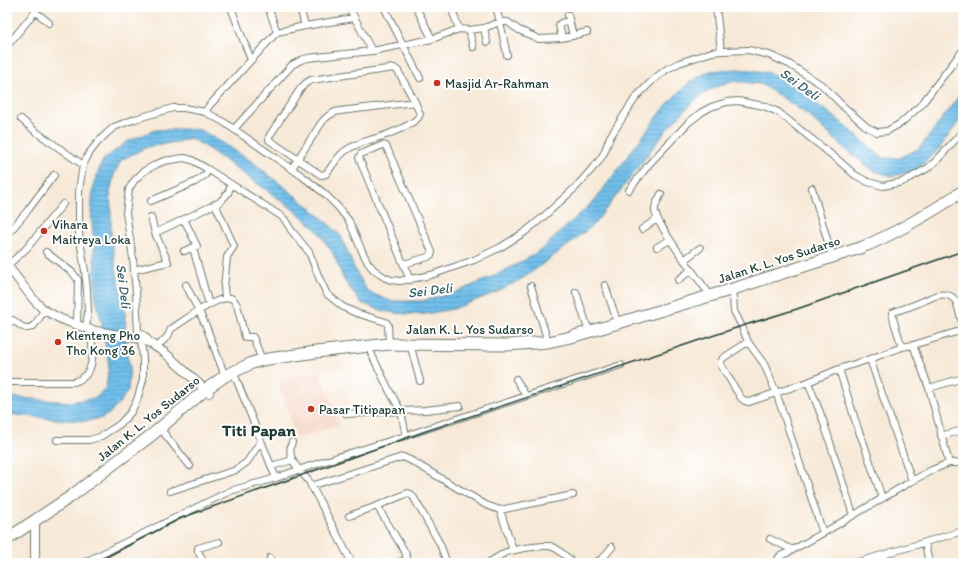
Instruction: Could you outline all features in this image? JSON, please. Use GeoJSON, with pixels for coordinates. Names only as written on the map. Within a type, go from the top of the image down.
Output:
{"type":"FeatureCollection","features":[{"type":"Feature","properties":{"kind":"highway","name":"Jalan K. L. Yos Sudarso"},"geometry":{"type":"LineString","coordinates":[[35,524],[207,392],[227,381],[231,375],[252,363],[262,360],[323,354],[389,344],[507,345],[548,342],[572,337],[712,296],[731,294],[832,256],[860,248],[880,240],[922,217],[963,191]]}},
{"type":"Feature","properties":{"kind":"highway","name":"Jalan K. L. Yos Sudarso"},"geometry":{"type":"LineString","coordinates":[[231,375],[323,354],[412,351],[500,352],[531,350],[575,344],[871,251],[906,234],[963,200]]}},
{"type":"Feature","properties":{"kind":"highway","name":"Jalan K. L. Yos Sudarso"},"geometry":{"type":"LineString","coordinates":[[8,539],[71,503],[163,432],[207,392]]}},
{"type":"Feature","properties":{"kind":"main road"},"geometry":{"type":"LineString","coordinates":[[7,265],[34,300],[44,310],[61,319],[88,329],[139,339],[153,345],[207,392]]}},
{"type":"Feature","properties":{"kind":"main road"},"geometry":{"type":"LineString","coordinates":[[35,524],[35,563]]}},
{"type":"Feature","properties":{"kind":"street"},"geometry":{"type":"LineString","coordinates":[[231,7],[251,60]]}},
{"type":"Feature","properties":{"kind":"street"},"geometry":{"type":"LineString","coordinates":[[268,7],[277,32]]}},
{"type":"Feature","properties":{"kind":"street"},"geometry":{"type":"LineString","coordinates":[[300,7],[305,26]]}},
{"type":"Feature","properties":{"kind":"street"},"geometry":{"type":"LineString","coordinates":[[349,7],[372,51]]}},
{"type":"Feature","properties":{"kind":"street"},"geometry":{"type":"LineString","coordinates":[[384,7],[420,78]]}},
{"type":"Feature","properties":{"kind":"street"},"geometry":{"type":"LineString","coordinates":[[416,7],[432,39]]}},
{"type":"Feature","properties":{"kind":"street"},"geometry":{"type":"LineString","coordinates":[[451,7],[459,29]]}},
{"type":"Feature","properties":{"kind":"street"},"geometry":{"type":"LineString","coordinates":[[496,7],[508,55]]}},
{"type":"Feature","properties":{"kind":"street"},"geometry":{"type":"LineString","coordinates":[[716,7],[721,50]]}},
{"type":"Feature","properties":{"kind":"street"},"geometry":{"type":"LineString","coordinates":[[7,46],[37,9],[49,23]]}},
{"type":"Feature","properties":{"kind":"street"},"geometry":{"type":"LineString","coordinates":[[205,112],[277,32],[354,18]]}},
{"type":"Feature","properties":{"kind":"street"},"geometry":{"type":"LineString","coordinates":[[562,38],[559,25],[569,18],[573,36]]}},
{"type":"Feature","properties":{"kind":"street"},"geometry":{"type":"LineString","coordinates":[[234,129],[285,72],[297,62],[308,58],[372,51],[432,39],[459,29],[469,30],[484,28],[500,22],[508,22],[519,30],[540,39],[562,38],[587,32]]}},
{"type":"Feature","properties":{"kind":"street"},"geometry":{"type":"LineString","coordinates":[[484,28],[487,42]]}},
{"type":"Feature","properties":{"kind":"street"},"geometry":{"type":"LineString","coordinates":[[469,30],[473,47]]}},
{"type":"Feature","properties":{"kind":"street"},"geometry":{"type":"LineString","coordinates":[[7,382],[79,381],[87,373],[92,364],[88,329],[87,290],[79,234],[79,191],[83,165],[90,152],[98,142],[114,127],[135,119],[173,108],[184,108],[205,112],[222,121],[292,168],[325,194],[349,221],[368,264],[378,274],[391,280],[400,281],[431,275],[474,260],[502,247],[542,218],[576,186],[599,161],[604,153],[610,137],[636,97],[654,79],[667,69],[679,63],[721,50],[749,50],[769,55],[789,64],[822,85],[844,107],[867,127],[876,132],[888,130],[901,124],[921,105],[963,50]]}},
{"type":"Feature","properties":{"kind":"street"},"geometry":{"type":"LineString","coordinates":[[394,68],[398,71],[420,114],[417,120],[402,128],[363,142],[346,150],[334,162],[326,174],[320,175],[297,159],[270,142],[269,137],[301,88],[306,83],[311,80],[394,68]]}},
{"type":"Feature","properties":{"kind":"street"},"geometry":{"type":"LineString","coordinates":[[629,190],[650,164],[689,122],[711,107],[727,102],[738,101],[764,106],[778,112],[855,175],[868,182],[883,186],[902,182],[928,168],[963,131]]}},
{"type":"Feature","properties":{"kind":"street"},"geometry":{"type":"LineString","coordinates":[[292,168],[322,122],[328,116],[340,111],[415,102]]}},
{"type":"Feature","properties":{"kind":"street"},"geometry":{"type":"LineString","coordinates":[[21,119],[35,131],[83,165]]}},
{"type":"Feature","properties":{"kind":"street"},"geometry":{"type":"LineString","coordinates":[[404,264],[428,257],[432,252],[387,148],[386,146],[382,145],[361,154],[358,158],[410,280]]}},
{"type":"Feature","properties":{"kind":"street"},"geometry":{"type":"LineString","coordinates":[[262,360],[253,337],[244,337],[240,316],[235,301],[230,298],[225,298],[199,311],[171,329],[168,336],[153,345],[145,335],[138,331],[133,258],[126,213],[129,189],[134,181],[149,168],[170,160],[188,159],[210,170],[281,216],[309,252],[327,294],[343,307],[387,323],[389,344]]}},
{"type":"Feature","properties":{"kind":"street"},"geometry":{"type":"LineString","coordinates":[[151,202],[195,182],[210,170]]}},
{"type":"Feature","properties":{"kind":"street"},"geometry":{"type":"LineString","coordinates":[[7,235],[54,175]]}},
{"type":"Feature","properties":{"kind":"street"},"geometry":{"type":"LineString","coordinates":[[155,233],[215,204],[226,197],[231,185]]}},
{"type":"Feature","properties":{"kind":"street"},"geometry":{"type":"LineString","coordinates":[[812,188],[832,256]]}},
{"type":"Feature","properties":{"kind":"street"},"geometry":{"type":"LineString","coordinates":[[661,194],[655,207],[657,219],[690,270],[712,296]]}},
{"type":"Feature","properties":{"kind":"street"},"geometry":{"type":"LineString","coordinates":[[7,265],[26,249],[63,204]]}},
{"type":"Feature","properties":{"kind":"street"},"geometry":{"type":"LineString","coordinates":[[215,204],[234,246],[227,257],[224,287],[225,298]]}},
{"type":"Feature","properties":{"kind":"street"},"geometry":{"type":"LineString","coordinates":[[134,270],[168,262],[155,233],[151,217]]}},
{"type":"Feature","properties":{"kind":"street"},"geometry":{"type":"LineString","coordinates":[[184,219],[197,245],[184,252]]}},
{"type":"Feature","properties":{"kind":"street"},"geometry":{"type":"LineString","coordinates":[[642,228],[657,219]]}},
{"type":"Feature","properties":{"kind":"street"},"geometry":{"type":"LineString","coordinates":[[657,247],[670,240]]}},
{"type":"Feature","properties":{"kind":"street"},"geometry":{"type":"LineString","coordinates":[[193,248],[209,305]]}},
{"type":"Feature","properties":{"kind":"street"},"geometry":{"type":"LineString","coordinates":[[684,260],[700,248]]}},
{"type":"Feature","properties":{"kind":"street"},"geometry":{"type":"LineString","coordinates":[[46,252],[73,273],[78,280],[77,325]]}},
{"type":"Feature","properties":{"kind":"street"},"geometry":{"type":"LineString","coordinates":[[678,280],[690,270]]}},
{"type":"Feature","properties":{"kind":"street"},"geometry":{"type":"LineString","coordinates":[[186,285],[231,375],[276,478]]}},
{"type":"Feature","properties":{"kind":"street"},"geometry":{"type":"LineString","coordinates":[[605,285],[618,324]]}},
{"type":"Feature","properties":{"kind":"street"},"geometry":{"type":"LineString","coordinates":[[531,286],[548,342]]}},
{"type":"Feature","properties":{"kind":"street"},"geometry":{"type":"LineString","coordinates":[[576,292],[589,332]]}},
{"type":"Feature","properties":{"kind":"street"},"geometry":{"type":"LineString","coordinates":[[731,294],[734,311],[748,342],[764,364],[776,392],[823,533]]}},
{"type":"Feature","properties":{"kind":"street"},"geometry":{"type":"LineString","coordinates":[[902,346],[892,313],[936,295],[947,295],[956,301],[963,325]]}},
{"type":"Feature","properties":{"kind":"street"},"geometry":{"type":"LineString","coordinates":[[7,325],[13,320],[22,327],[28,329],[31,328],[35,325],[44,310]]}},
{"type":"Feature","properties":{"kind":"street"},"geometry":{"type":"LineString","coordinates":[[748,342],[723,358],[721,365],[741,398],[749,402],[808,382],[902,346],[913,345],[963,330]]}},
{"type":"Feature","properties":{"kind":"street"},"geometry":{"type":"LineString","coordinates":[[57,440],[89,440],[100,437],[120,424],[131,412],[137,400],[143,380],[143,358],[139,339]]}},
{"type":"Feature","properties":{"kind":"street"},"geometry":{"type":"LineString","coordinates":[[913,345],[929,388],[949,463]]}},
{"type":"Feature","properties":{"kind":"street"},"geometry":{"type":"LineString","coordinates":[[412,351],[420,381]]}},
{"type":"Feature","properties":{"kind":"street"},"geometry":{"type":"LineString","coordinates":[[371,353],[390,392],[401,410],[406,436]]}},
{"type":"Feature","properties":{"kind":"street"},"geometry":{"type":"LineString","coordinates":[[870,358],[912,481]]}},
{"type":"Feature","properties":{"kind":"street"},"geometry":{"type":"LineString","coordinates":[[83,563],[230,491],[276,478],[298,469],[406,436],[621,365]]}},
{"type":"Feature","properties":{"kind":"street"},"geometry":{"type":"LineString","coordinates":[[839,369],[856,424],[882,498]]}},
{"type":"Feature","properties":{"kind":"street"},"geometry":{"type":"LineString","coordinates":[[929,388],[963,378]]}},
{"type":"Feature","properties":{"kind":"street"},"geometry":{"type":"LineString","coordinates":[[516,379],[526,396]]}},
{"type":"Feature","properties":{"kind":"street"},"geometry":{"type":"LineString","coordinates":[[808,382],[823,420],[853,515]]}},
{"type":"Feature","properties":{"kind":"street"},"geometry":{"type":"LineString","coordinates":[[347,414],[401,410],[425,410],[460,406]]}},
{"type":"Feature","properties":{"kind":"street"},"geometry":{"type":"LineString","coordinates":[[941,436],[963,430]]}},
{"type":"Feature","properties":{"kind":"street"},"geometry":{"type":"LineString","coordinates":[[163,432],[190,466]]}},
{"type":"Feature","properties":{"kind":"street"},"geometry":{"type":"LineString","coordinates":[[170,491],[236,470],[247,462],[261,441]]}},
{"type":"Feature","properties":{"kind":"street"},"geometry":{"type":"LineString","coordinates":[[292,442],[290,450],[292,460],[298,469],[304,474],[311,486],[352,563]]}},
{"type":"Feature","properties":{"kind":"street"},"geometry":{"type":"LineString","coordinates":[[311,486],[403,457],[486,505],[500,510],[573,495]]}},
{"type":"Feature","properties":{"kind":"street"},"geometry":{"type":"LineString","coordinates":[[271,466],[292,460]]}},
{"type":"Feature","properties":{"kind":"street"},"geometry":{"type":"LineString","coordinates":[[777,563],[780,556],[932,470],[949,463],[963,463]]}},
{"type":"Feature","properties":{"kind":"street"},"geometry":{"type":"LineString","coordinates":[[349,516],[378,506],[408,493],[411,494],[440,544],[447,563]]}},
{"type":"Feature","properties":{"kind":"street"},"geometry":{"type":"LineString","coordinates":[[378,506],[405,552],[408,561],[397,563]]}},
{"type":"Feature","properties":{"kind":"street"},"geometry":{"type":"LineString","coordinates":[[500,510],[513,550]]}},
{"type":"Feature","properties":{"kind":"street"},"geometry":{"type":"LineString","coordinates":[[855,563],[963,532]]}},
{"type":"Feature","properties":{"kind":"street"},"geometry":{"type":"LineString","coordinates":[[770,539],[793,550]]}},
{"type":"Feature","properties":{"kind":"street"},"geometry":{"type":"LineString","coordinates":[[204,563],[198,548],[219,542]]}},
{"type":"Feature","properties":{"kind":"street"},"geometry":{"type":"LineString","coordinates":[[925,543],[929,563]]}},
{"type":"Feature","properties":{"kind":"street"},"geometry":{"type":"LineString","coordinates":[[488,563],[506,552],[543,546],[550,546],[557,549],[574,563]]}},
{"type":"Feature","properties":{"kind":"street"},"geometry":{"type":"LineString","coordinates":[[595,563],[603,558],[612,548]]}},
{"type":"Feature","properties":{"kind":"street"},"geometry":{"type":"LineString","coordinates":[[884,554],[885,563]]}},
{"type":"Feature","properties":{"kind":"shaded area","name":"Pasar Titipapan"},"geometry":{"type":"Polygon","coordinates":[[[319,371],[329,393],[339,426],[296,438],[278,381],[319,371]]]}},
{"type":"Feature","properties":{"kind":"water"},"geometry":{"type":"Polygon","coordinates":[[[736,69],[770,73],[793,86],[836,118],[883,158],[900,158],[919,148],[963,90],[963,116],[939,149],[915,171],[892,176],[874,171],[849,152],[808,115],[761,84],[731,81],[709,90],[693,102],[667,129],[594,224],[567,246],[525,277],[497,292],[453,309],[425,314],[404,314],[383,311],[361,303],[344,280],[333,253],[317,230],[294,210],[191,138],[147,147],[121,160],[114,175],[110,193],[111,233],[116,269],[125,313],[127,356],[130,366],[128,390],[110,413],[102,418],[88,421],[7,414],[7,397],[70,402],[96,398],[106,387],[109,366],[102,324],[95,295],[94,244],[91,209],[94,182],[103,160],[128,141],[155,130],[201,130],[254,163],[318,214],[341,236],[355,270],[368,292],[391,301],[422,301],[454,293],[492,277],[542,249],[595,200],[670,101],[691,81],[710,71],[736,69]]]}},
{"type":"Feature","properties":{"kind":"railway"},"geometry":{"type":"LineString","coordinates":[[95,563],[181,518],[423,432],[797,309],[963,251]]}},
{"type":"Feature","properties":{"kind":"place","name":"Masjid Ar-Rahman"},"geometry":{"type":"Point","coordinates":[437,83]}},
{"type":"Feature","properties":{"kind":"place","name":"Vihara Maitreya Loka"},"geometry":{"type":"Point","coordinates":[44,231]}},
{"type":"Feature","properties":{"kind":"place","name":"Klenteng Pho Tho Kong 36"},"geometry":{"type":"Point","coordinates":[58,342]}},
{"type":"Feature","properties":{"kind":"place","name":"Pasar Titipapan"},"geometry":{"type":"Point","coordinates":[311,409]}},
{"type":"Feature","properties":{"kind":"district","name":"Titi Papan"},"geometry":{"type":"Point","coordinates":[259,430]}},
{"type":"Feature","properties":{"kind":"water label","name":"Sei Deli"},"geometry":{"type":"Point","coordinates":[800,84]}},
{"type":"Feature","properties":{"kind":"water label","name":"Sei Deli"},"geometry":{"type":"Point","coordinates":[124,286]}},
{"type":"Feature","properties":{"kind":"water label","name":"Sei Deli"},"geometry":{"type":"Point","coordinates":[430,290]}}]}
